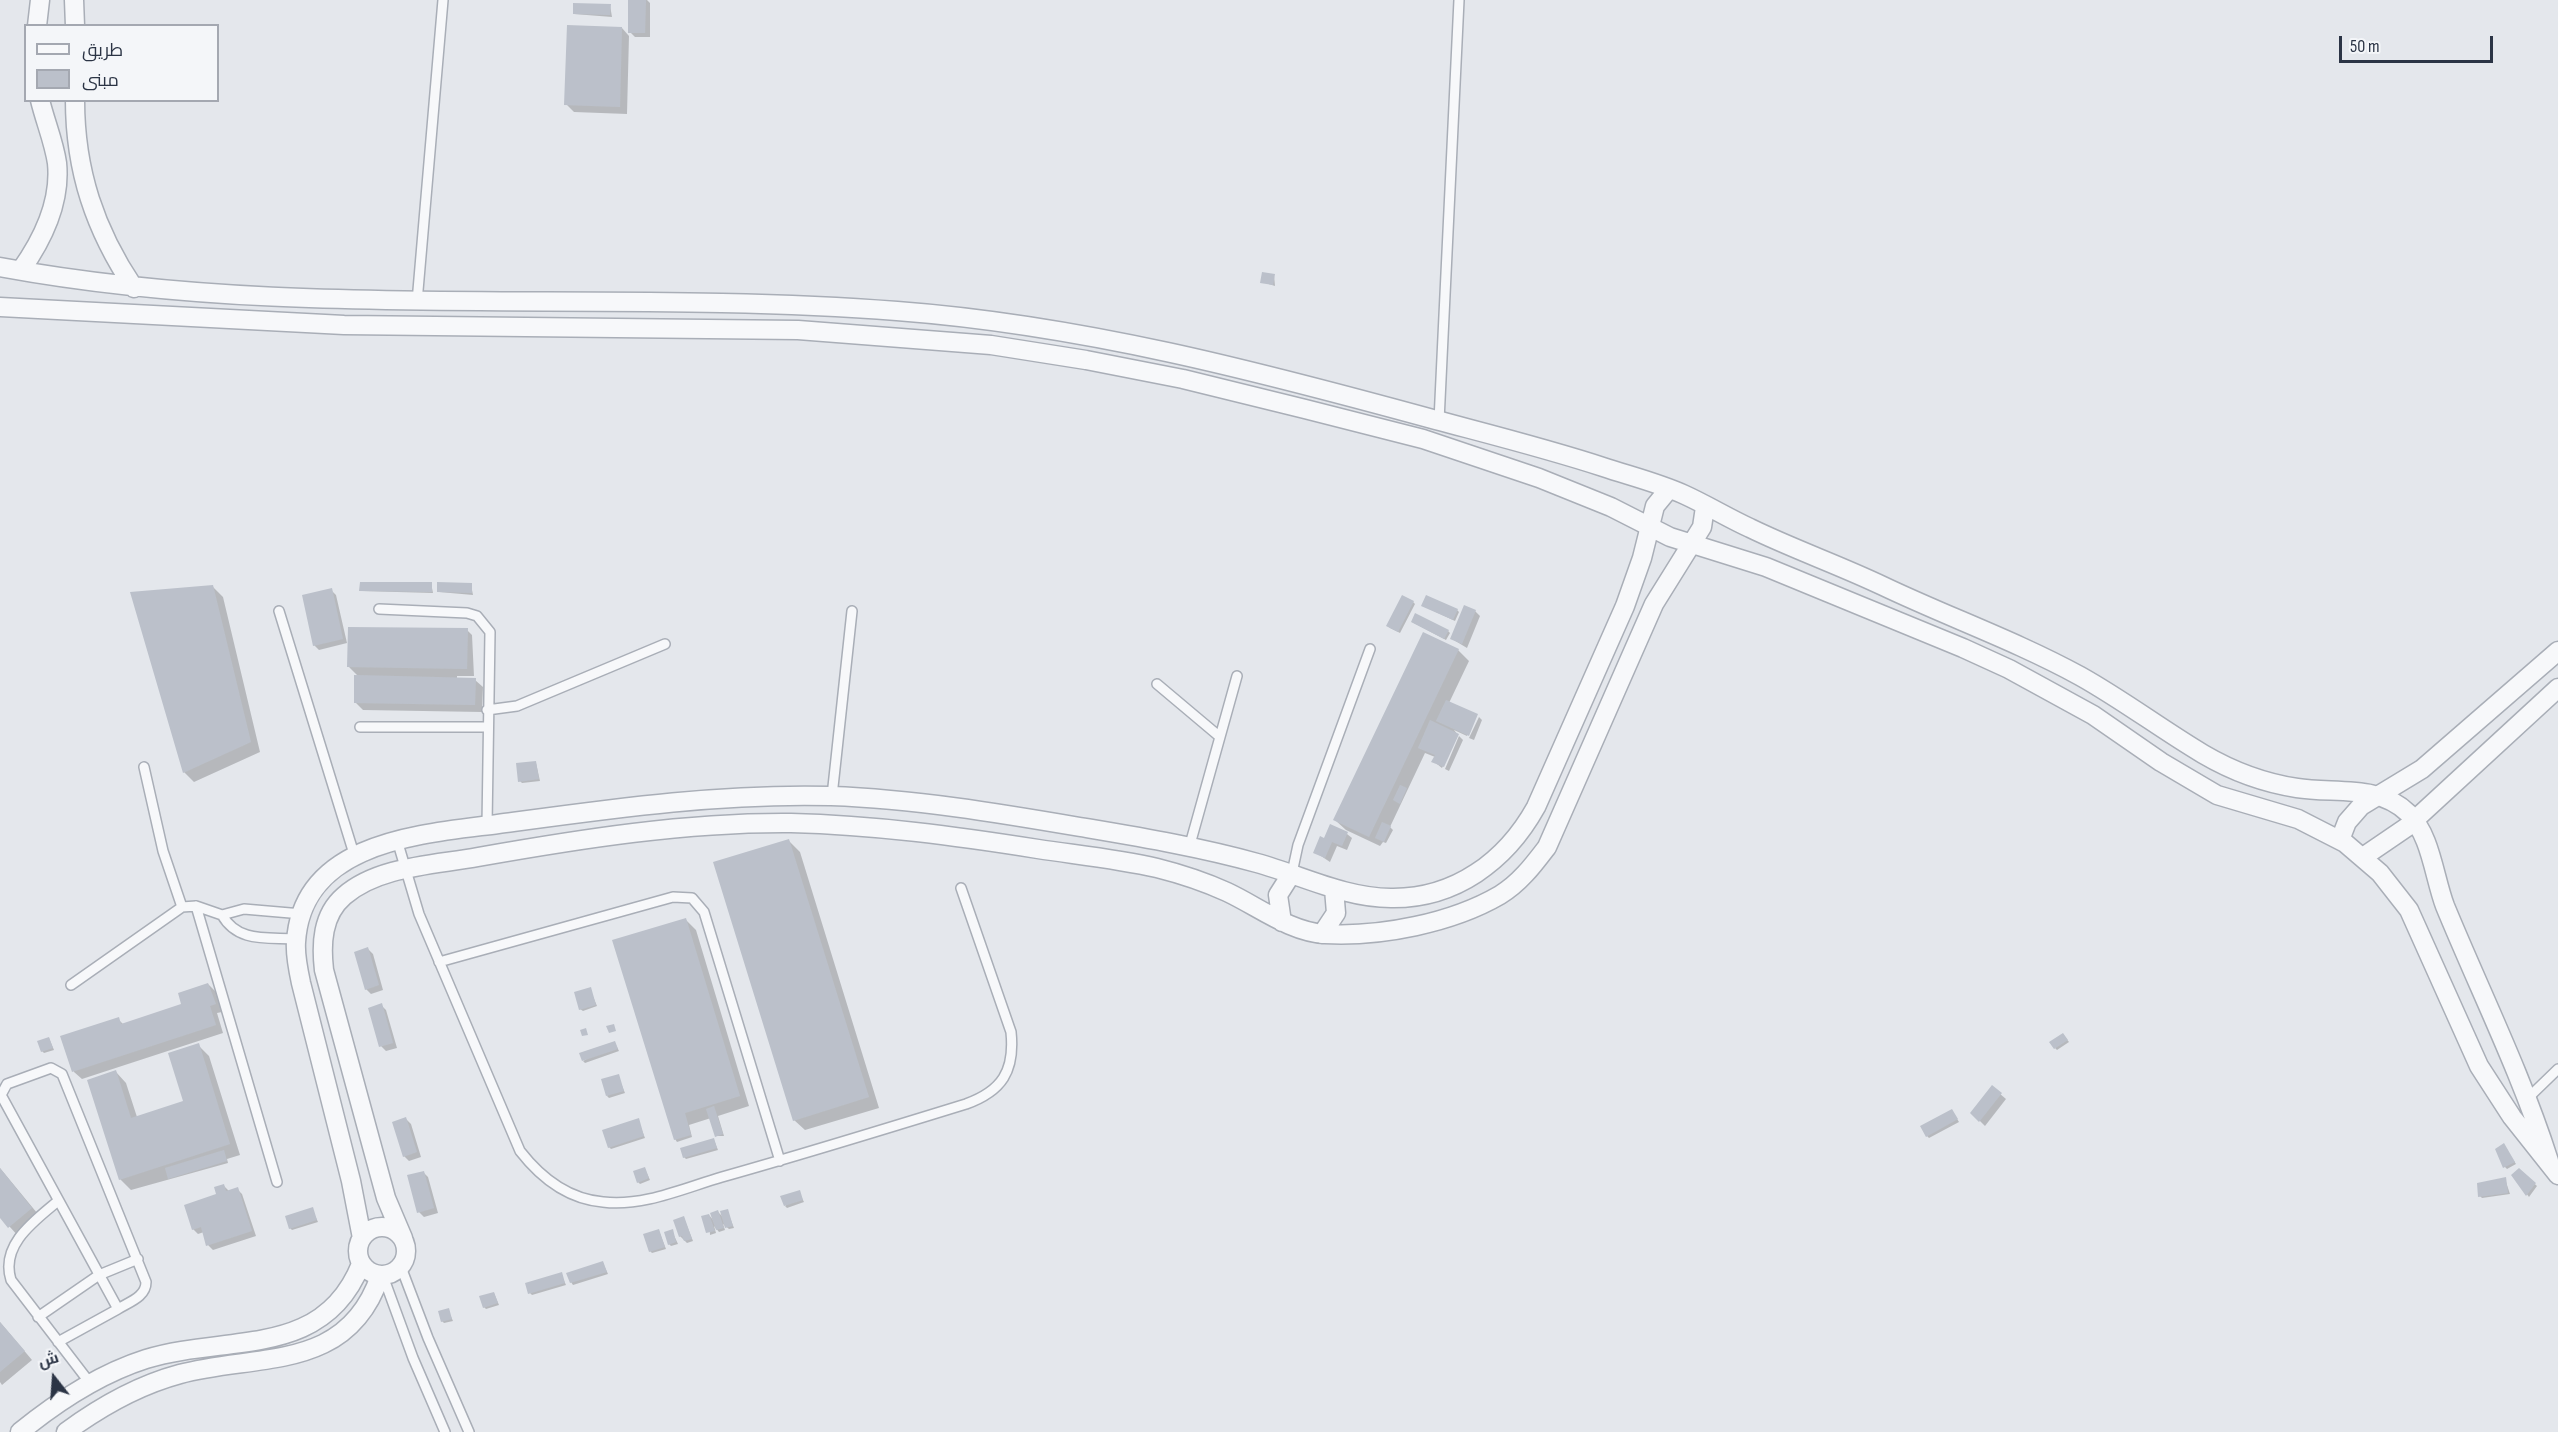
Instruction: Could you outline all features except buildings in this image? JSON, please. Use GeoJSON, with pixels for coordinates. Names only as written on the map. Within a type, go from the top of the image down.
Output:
{"type":"FeatureCollection","features":[{"type":"Feature","properties":{"kind":"street"},"geometry":{"type":"LineString","coordinates":[[37,24],[40,0]]}},
{"type":"Feature","properties":{"kind":"street"},"geometry":{"type":"LineString","coordinates":[[74,0],[75,24]]}},
{"type":"Feature","properties":{"kind":"street"},"geometry":{"type":"LineString","coordinates":[[21,270],[48,221],[58,182],[57,162],[41,102]]}},
{"type":"Feature","properties":{"kind":"street"},"geometry":{"type":"LineString","coordinates":[[75,102],[79,161],[92,209],[101,232],[134,288]]}},
{"type":"Feature","properties":{"kind":"street"},"geometry":{"type":"LineString","coordinates":[[57,162],[79,161]]}},
{"type":"Feature","properties":{"kind":"street"},"geometry":{"type":"LineString","coordinates":[[0,267],[134,288],[417,302],[804,305],[902,311],[998,321],[1096,336],[1190,355],[1562,453],[1669,489],[1705,507],[2031,650],[2123,701],[2194,748],[2230,768],[2253,777],[2300,789],[2379,795],[2404,808],[2415,820],[2443,900],[2528,1098],[2554,1168]]}},
{"type":"Feature","properties":{"kind":"street"},"geometry":{"type":"LineString","coordinates":[[0,307],[344,325],[798,330],[991,345],[1086,360],[1183,380],[1423,439],[1576,491],[1670,537],[1791,577],[2000,665],[2092,715],[2161,762],[2217,795],[2298,819],[2340,840],[2363,857],[2388,882],[2409,910],[2480,1066],[2512,1117],[2554,1168]]}},
{"type":"Feature","properties":{"kind":"street"},"geometry":{"type":"LineString","coordinates":[[362,1239],[351,1181],[301,983],[296,939],[302,914],[313,891],[334,867],[354,854],[397,840],[487,825],[668,803],[744,797],[832,796],[978,811],[1189,848],[1292,873],[1334,889],[1365,896],[1417,897],[1466,880],[1488,866],[1507,849],[1523,829],[1536,807],[1625,606],[1651,526],[1655,506],[1669,489]]}},
{"type":"Feature","properties":{"kind":"street"},"geometry":{"type":"LineString","coordinates":[[66,1432],[116,1400],[160,1381],[200,1370],[285,1358],[326,1342],[355,1321],[367,1306],[382,1276],[402,1267],[407,1252],[387,1198],[324,970],[321,945],[327,920],[342,898],[363,883],[405,870],[513,851],[697,827],[790,823],[883,828],[986,841],[1156,868],[1225,891],[1282,922],[1322,934],[1386,931],[1417,926],[1474,907],[1503,894],[1527,873],[1547,847],[1653,604],[1702,527],[1705,507]]}},
{"type":"Feature","properties":{"kind":"street"},"geometry":{"type":"LineString","coordinates":[[2340,840],[2353,814],[2428,764],[2558,651]]}},
{"type":"Feature","properties":{"kind":"street"},"geometry":{"type":"LineString","coordinates":[[2363,857],[2415,820],[2558,688]]}},
{"type":"Feature","properties":{"kind":"street"},"geometry":{"type":"LineString","coordinates":[[1282,922],[1278,896],[1286,879],[1292,873]]}},
{"type":"Feature","properties":{"kind":"street"},"geometry":{"type":"LineString","coordinates":[[1322,934],[1333,922],[1336,914],[1334,889]]}},
{"type":"Feature","properties":{"kind":"street"},"geometry":{"type":"LineString","coordinates":[[382,1276],[369,1272],[361,1264],[358,1251],[362,1239],[367,1232],[382,1227],[390,1228],[403,1238]]}},
{"type":"Feature","properties":{"kind":"street"},"geometry":{"type":"LineString","coordinates":[[20,1432],[62,1400],[120,1369],[170,1352],[253,1341],[302,1330],[328,1314],[339,1303],[356,1278],[361,1264]]}},
{"type":"Feature","properties":{"kind":"lane"},"geometry":{"type":"LineString","coordinates":[[417,302],[443,0]]}},
{"type":"Feature","properties":{"kind":"lane"},"geometry":{"type":"LineString","coordinates":[[1439,421],[1459,0]]}},
{"type":"Feature","properties":{"kind":"lane"},"geometry":{"type":"LineString","coordinates":[[379,609],[467,613],[485,622],[490,642],[487,710],[487,825]]}},
{"type":"Feature","properties":{"kind":"lane"},"geometry":{"type":"LineString","coordinates":[[279,610],[354,854]]}},
{"type":"Feature","properties":{"kind":"lane"},"geometry":{"type":"LineString","coordinates":[[832,796],[852,611]]}},
{"type":"Feature","properties":{"kind":"lane"},"geometry":{"type":"LineString","coordinates":[[487,710],[517,706],[665,644]]}},
{"type":"Feature","properties":{"kind":"lane"},"geometry":{"type":"LineString","coordinates":[[1292,873],[1298,844],[1370,649]]}},
{"type":"Feature","properties":{"kind":"lane"},"geometry":{"type":"LineString","coordinates":[[1189,848],[1237,676]]}},
{"type":"Feature","properties":{"kind":"lane"},"geometry":{"type":"LineString","coordinates":[[1157,684],[1220,737]]}},
{"type":"Feature","properties":{"kind":"lane"},"geometry":{"type":"LineString","coordinates":[[360,727],[487,727]]}},
{"type":"Feature","properties":{"kind":"lane"},"geometry":{"type":"LineString","coordinates":[[144,767],[163,851],[182,907]]}},
{"type":"Feature","properties":{"kind":"lane"},"geometry":{"type":"LineString","coordinates":[[397,840],[419,914],[512,1137],[531,1165],[557,1187],[594,1201],[633,1202],[780,1161],[966,1104],[984,1097],[999,1085],[1009,1069],[1013,1051],[1011,1032],[961,888]]}},
{"type":"Feature","properties":{"kind":"lane"},"geometry":{"type":"LineString","coordinates":[[439,962],[674,897],[692,898],[704,912],[780,1161]]}},
{"type":"Feature","properties":{"kind":"lane"},"geometry":{"type":"LineString","coordinates":[[196,906],[277,1182]]}},
{"type":"Feature","properties":{"kind":"lane"},"geometry":{"type":"LineString","coordinates":[[71,985],[182,907],[196,906],[222,915],[244,909],[302,914]]}},
{"type":"Feature","properties":{"kind":"lane"},"geometry":{"type":"LineString","coordinates":[[222,915],[228,925],[245,936],[296,939]]}},
{"type":"Feature","properties":{"kind":"lane"},"geometry":{"type":"LineString","coordinates":[[58,1342],[118,1309],[140,1296],[146,1288],[138,1259],[62,1074],[51,1068],[7,1084],[1,1095],[118,1309]]}},
{"type":"Feature","properties":{"kind":"lane"},"geometry":{"type":"LineString","coordinates":[[2528,1098],[2558,1069]]}},
{"type":"Feature","properties":{"kind":"lane"},"geometry":{"type":"LineString","coordinates":[[58,1201],[12,1239],[3,1259],[7,1274],[90,1383]]}},
{"type":"Feature","properties":{"kind":"lane"},"geometry":{"type":"LineString","coordinates":[[38,1317],[99,1275],[138,1259]]}},
{"type":"Feature","properties":{"kind":"lane"},"geometry":{"type":"LineString","coordinates":[[402,1267],[428,1338],[470,1432]]}},
{"type":"Feature","properties":{"kind":"lane"},"geometry":{"type":"LineString","coordinates":[[382,1276],[413,1358],[445,1432]]}}]}
